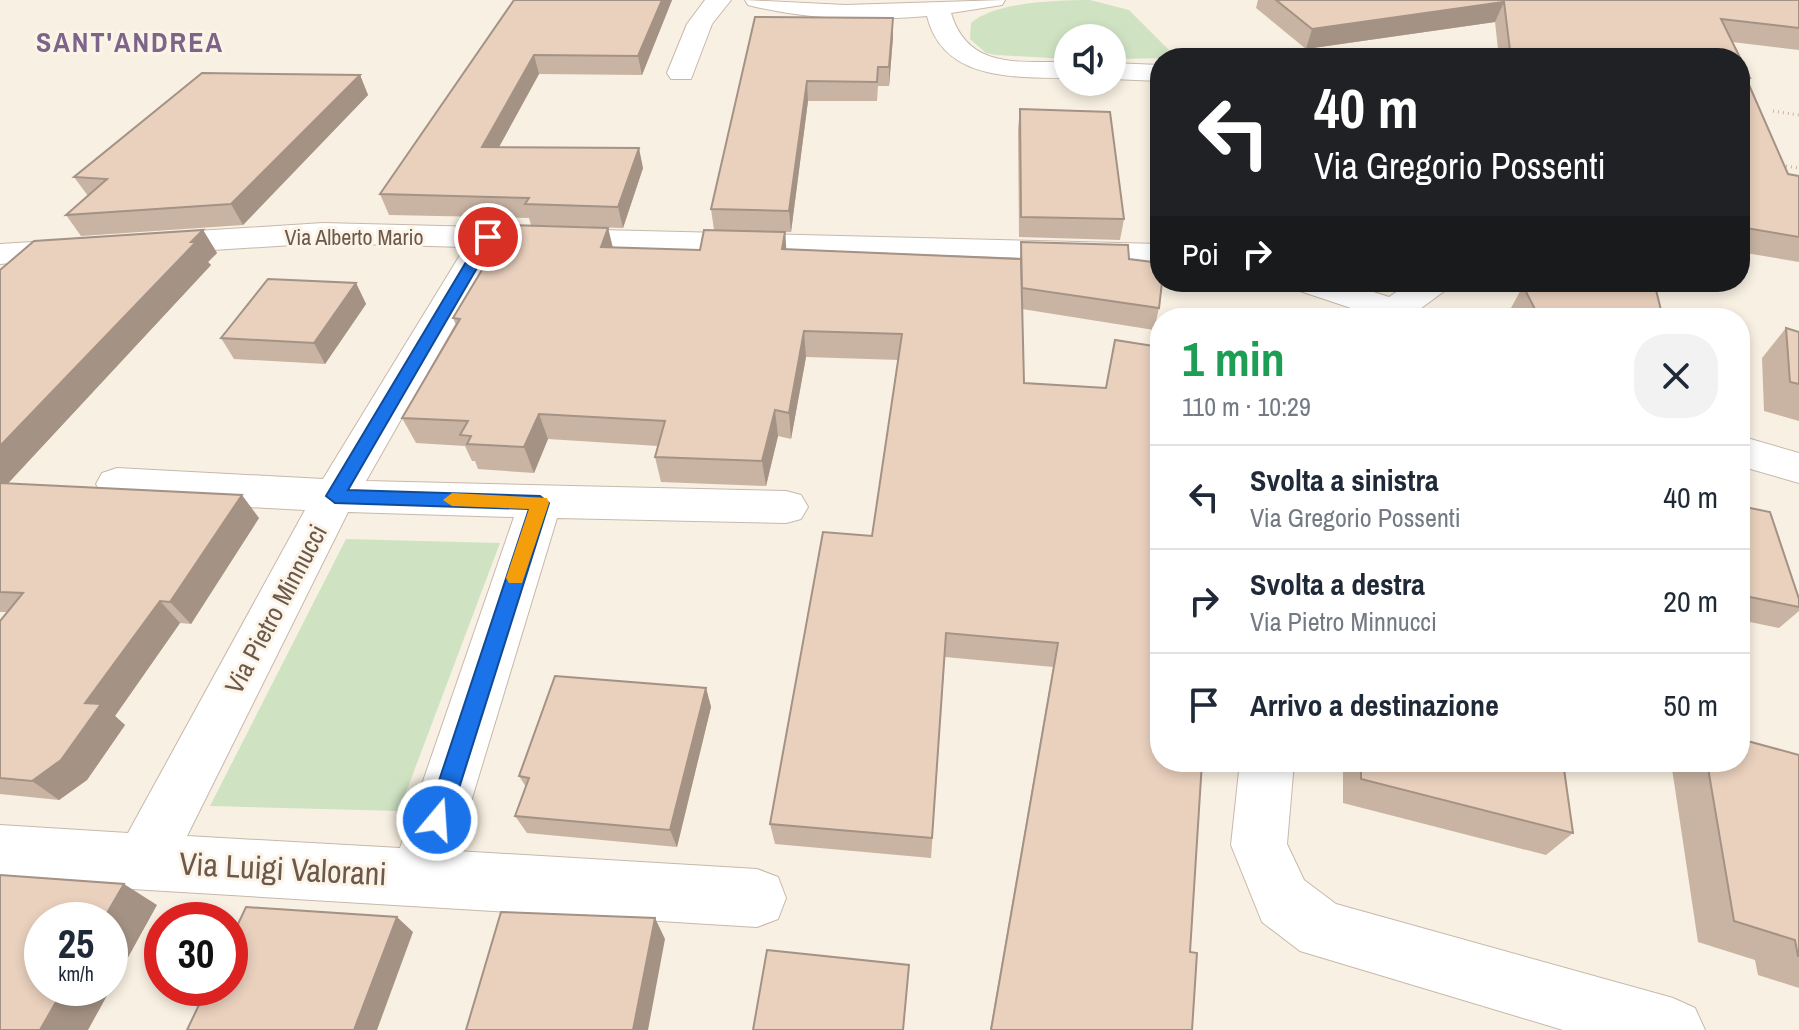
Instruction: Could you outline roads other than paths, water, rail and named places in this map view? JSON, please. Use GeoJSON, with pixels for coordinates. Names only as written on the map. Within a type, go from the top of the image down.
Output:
{"type":"FeatureCollection","features":[{"type":"Feature","properties":{"kind":"street"},"geometry":{"type":"LineString","coordinates":[[681,73],[697,28],[709,8],[719,0]]}},
{"type":"Feature","properties":{"kind":"street"},"geometry":{"type":"LineString","coordinates":[[757,0],[784,7],[833,12],[937,8],[993,0]]}},
{"type":"Feature","properties":{"kind":"street"},"geometry":{"type":"LineString","coordinates":[[937,8],[940,28],[958,53],[979,65],[1054,69]]}},
{"type":"Feature","properties":{"kind":"street"},"geometry":{"type":"LineString","coordinates":[[1126,72],[1150,73]]}},
{"type":"Feature","properties":{"kind":"street","name":"Via Alberto Mario"},"geometry":{"type":"LineString","coordinates":[[0,254],[323,233],[1150,253]]}},
{"type":"Feature","properties":{"kind":"street","name":"Via Pietro Minnucci"},"geometry":{"type":"LineString","coordinates":[[144,861],[335,496],[488,237]]}},
{"type":"Feature","properties":{"kind":"street"},"geometry":{"type":"LineString","coordinates":[[1408,308],[1425,292]]}},
{"type":"Feature","properties":{"kind":"street"},"geometry":{"type":"LineString","coordinates":[[1316,296],[1373,308]]}},
{"type":"Feature","properties":{"kind":"street"},"geometry":{"type":"LineString","coordinates":[[1750,454],[1799,468]]}},
{"type":"Feature","properties":{"kind":"street"},"geometry":{"type":"LineString","coordinates":[[117,484],[335,496],[786,507]]}},
{"type":"Feature","properties":{"kind":"street"},"geometry":{"type":"LineString","coordinates":[[419,877],[540,503]]}},
{"type":"Feature","properties":{"kind":"street"},"geometry":{"type":"LineString","coordinates":[[1266,772],[1259,845],[1283,901],[1321,930],[1673,1030]]}},
{"type":"Feature","properties":{"kind":"street","name":"Via Luigi Valorani"},"geometry":{"type":"LineString","coordinates":[[0,853],[757,898]]}},
{"type":"Feature","properties":{"kind":"district","name":"SANT'ANDREA"},"geometry":{"type":"Point","coordinates":[130,42]}}]}
